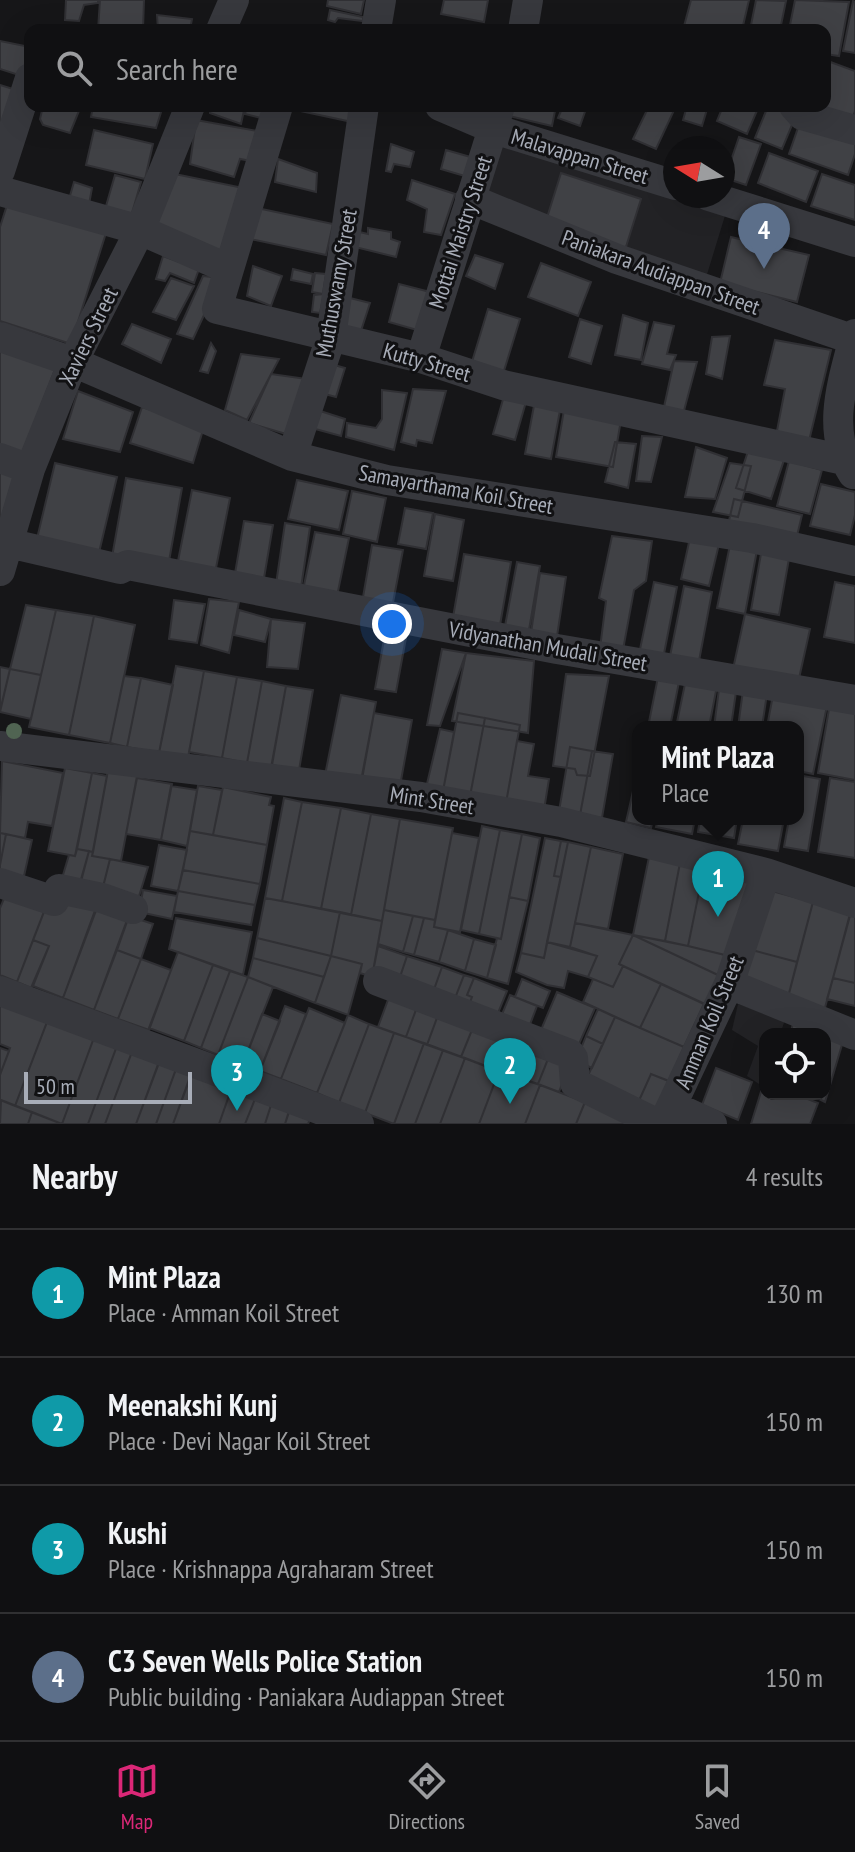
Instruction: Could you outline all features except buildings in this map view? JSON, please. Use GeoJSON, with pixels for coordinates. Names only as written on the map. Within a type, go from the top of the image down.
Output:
{"type":"FeatureCollection","features":[{"type":"Feature","properties":{"kind":"street"},"geometry":{"type":"LineString","coordinates":[[224,24],[234,0]]}},
{"type":"Feature","properties":{"kind":"street"},"geometry":{"type":"LineString","coordinates":[[377,24],[381,0]]}},
{"type":"Feature","properties":{"kind":"street"},"geometry":{"type":"LineString","coordinates":[[0,171],[24,97]]}},
{"type":"Feature","properties":{"kind":"street","name":"Xaviers Street"},"geometry":{"type":"LineString","coordinates":[[4,557],[30,469],[73,362],[140,230],[188,112]]}},
{"type":"Feature","properties":{"kind":"street","name":"Kutty Street"},"geometry":{"type":"LineString","coordinates":[[276,112],[217,309],[421,358],[503,385],[849,468]]}},
{"type":"Feature","properties":{"kind":"street","name":"Muthuswamy Street"},"geometry":{"type":"LineString","coordinates":[[292,456],[331,337],[363,112]]}},
{"type":"Feature","properties":{"kind":"street","name":"Malavappan Street"},"geometry":{"type":"LineString","coordinates":[[471,112],[497,117],[663,180]]}},
{"type":"Feature","properties":{"kind":"street"},"geometry":{"type":"LineString","coordinates":[[799,112],[855,130]]}},
{"type":"Feature","properties":{"kind":"street","name":"Mottai Maistry Street"},"geometry":{"type":"LineString","coordinates":[[421,358],[497,117]]}},
{"type":"Feature","properties":{"kind":"street"},"geometry":{"type":"LineString","coordinates":[[0,191],[140,230],[229,269]]}},
{"type":"Feature","properties":{"kind":"street","name":"Paniakara Audiappan Street"},"geometry":{"type":"LineString","coordinates":[[470,199],[617,259],[855,338]]}},
{"type":"Feature","properties":{"kind":"street"},"geometry":{"type":"LineString","coordinates":[[735,204],[855,242]]}},
{"type":"Feature","properties":{"kind":"street","name":"Samayarthama Koil Street"},"geometry":{"type":"LineString","coordinates":[[0,337],[73,362],[292,456],[387,480],[752,538],[855,561]]}},
{"type":"Feature","properties":{"kind":"street"},"geometry":{"type":"LineString","coordinates":[[849,468],[837,431],[839,401],[855,338]]}},
{"type":"Feature","properties":{"kind":"street"},"geometry":{"type":"LineString","coordinates":[[0,458],[30,469]]}},
{"type":"Feature","properties":{"kind":"street","name":"Vidyanathan Mudali Street"},"geometry":{"type":"LineString","coordinates":[[4,557],[120,569],[128,565],[557,649],[855,700]]}},
{"type":"Feature","properties":{"kind":"street","name":"Mint Street"},"geometry":{"type":"LineString","coordinates":[[0,746],[421,797],[561,822],[766,873],[855,903]]}},
{"type":"Feature","properties":{"kind":"street","name":"Amman Koil Street"},"geometry":{"type":"LineString","coordinates":[[665,1118],[729,984],[766,873]]}},
{"type":"Feature","properties":{"kind":"street"},"geometry":{"type":"LineString","coordinates":[[0,883],[54,901],[59,889],[102,898],[133,909]]}},
{"type":"Feature","properties":{"kind":"street"},"geometry":{"type":"LineString","coordinates":[[378,981],[570,1054],[575,1083],[665,1118],[712,1124]]}},
{"type":"Feature","properties":{"kind":"street"},"geometry":{"type":"LineString","coordinates":[[729,984],[855,1035]]}},
{"type":"Feature","properties":{"kind":"street"},"geometry":{"type":"LineString","coordinates":[[0,991],[359,1124]]}},
{"type":"Feature","properties":{"kind":"shaded area"},"geometry":{"type":"Polygon","coordinates":[[[504,123],[663,191],[663,208],[727,208],[705,281],[481,196],[504,123]]]}},
{"type":"Feature","properties":{"kind":"shaded area"},"geometry":{"type":"Polygon","coordinates":[[[738,1004],[785,1020],[782,1028],[759,1028],[759,1084],[747,1076],[758,1046],[732,1030],[738,1004]]]}},
{"type":"Feature","properties":{"kind":"place","name":"C3 Seven Wells Police Station"},"geometry":{"type":"Point","coordinates":[764,269]}},
{"type":"Feature","properties":{"kind":"place","name":"Mint Plaza"},"geometry":{"type":"Point","coordinates":[718,917]}},
{"type":"Feature","properties":{"kind":"place","name":"Meenakshi Kunj"},"geometry":{"type":"Point","coordinates":[510,1104]}},
{"type":"Feature","properties":{"kind":"place","name":"Kushi"},"geometry":{"type":"Point","coordinates":[237,1111]}}]}
